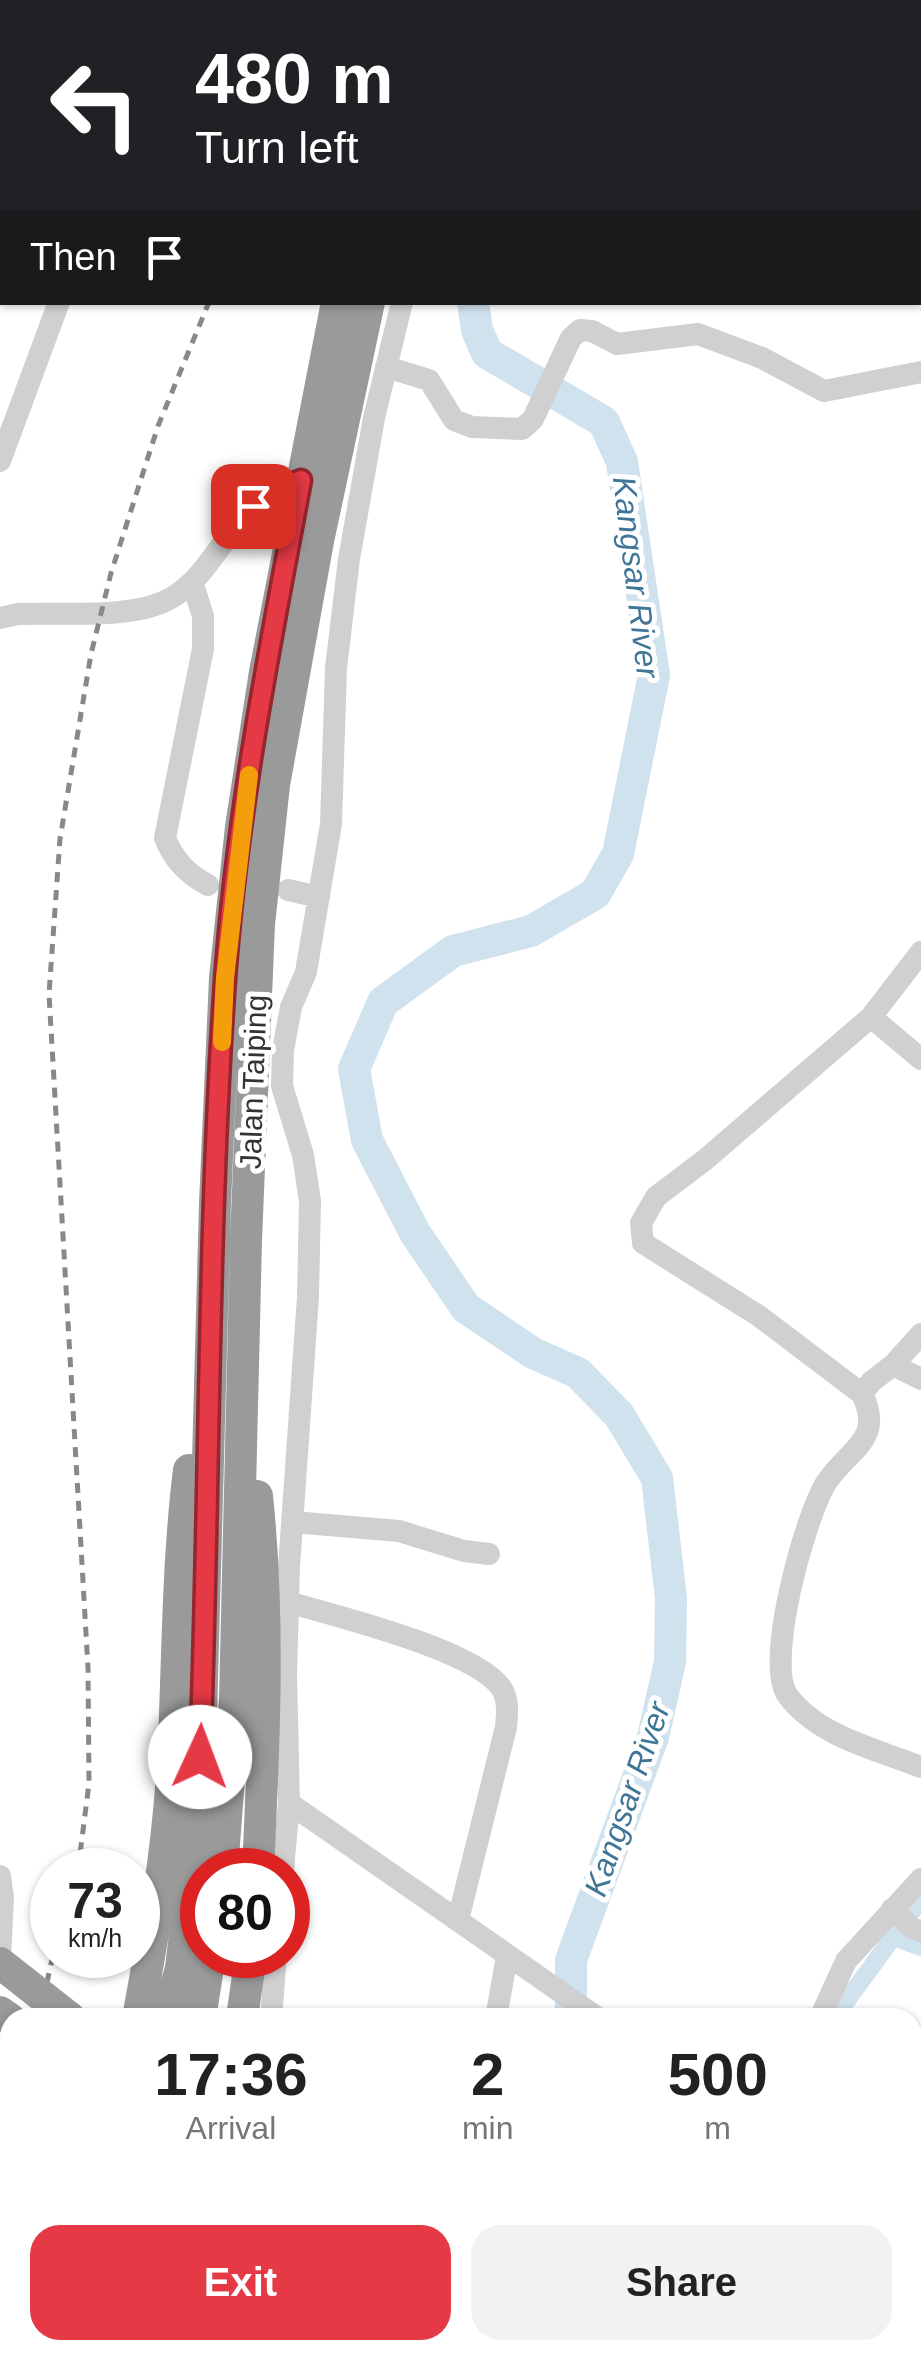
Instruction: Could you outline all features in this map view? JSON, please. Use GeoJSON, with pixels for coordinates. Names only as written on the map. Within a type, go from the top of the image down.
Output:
{"type":"FeatureCollection","features":[{"type":"Feature","properties":{"kind":"highway","name":"Jalan Taiping"},"geometry":{"type":"LineString","coordinates":[[171,2008],[181,1968],[198,1826],[225,978],[241,826],[265,672],[336,305]]}},
{"type":"Feature","properties":{"kind":"highway","name":"Jalan Taiping"},"geometry":{"type":"LineString","coordinates":[[224,1848],[234,1716],[258,944],[272,805],[318,541],[368,305]]}},
{"type":"Feature","properties":{"kind":"highway"},"geometry":{"type":"LineString","coordinates":[[140,2008],[158,1908],[173,1763],[178,1592],[187,1493],[197,1423],[211,1369]]}},
{"type":"Feature","properties":{"kind":"highway"},"geometry":{"type":"LineString","coordinates":[[243,1423],[264,1558],[259,1848]]}},
{"type":"Feature","properties":{"kind":"highway"},"geometry":{"type":"LineString","coordinates":[[0,1960],[58,2008]]}},
{"type":"Feature","properties":{"kind":"highway"},"geometry":{"type":"LineString","coordinates":[[202,2008],[206,1978]]}},
{"type":"Feature","properties":{"kind":"street"},"geometry":{"type":"LineString","coordinates":[[2,451],[58,305]]}},
{"type":"Feature","properties":{"kind":"street"},"geometry":{"type":"LineString","coordinates":[[285,1848],[289,1803],[288,1602],[308,1297],[310,1201],[303,1155],[282,1086],[291,1007],[306,972],[331,824],[336,668],[349,559],[374,418],[401,305]]}},
{"type":"Feature","properties":{"kind":"street"},"geometry":{"type":"LineString","coordinates":[[386,367],[429,380],[454,420],[472,427],[522,429],[532,419],[571,338],[580,330],[592,331],[618,344],[698,334],[762,358],[824,391],[921,372]]}},
{"type":"Feature","properties":{"kind":"street"},"geometry":{"type":"LineString","coordinates":[[0,618],[137,610],[170,599],[192,582],[253,506],[271,492],[301,480]]}},
{"type":"Feature","properties":{"kind":"street"},"geometry":{"type":"LineString","coordinates":[[192,582],[203,616],[203,648],[165,838],[192,877],[208,884]]}},
{"type":"Feature","properties":{"kind":"street"},"geometry":{"type":"LineString","coordinates":[[288,890],[319,897]]}},
{"type":"Feature","properties":{"kind":"street"},"geometry":{"type":"LineString","coordinates":[[921,952],[871,1017],[716,1151],[656,1197],[641,1223],[643,1242],[759,1316],[862,1394],[871,1413],[866,1437],[826,1484],[794,1570],[780,1663],[786,1694],[821,1728],[921,1766]]}},
{"type":"Feature","properties":{"kind":"street"},"geometry":{"type":"LineString","coordinates":[[871,1017],[921,1059]]}},
{"type":"Feature","properties":{"kind":"street"},"geometry":{"type":"LineString","coordinates":[[862,1394],[921,1334]]}},
{"type":"Feature","properties":{"kind":"street"},"geometry":{"type":"LineString","coordinates":[[894,1365],[921,1379]]}},
{"type":"Feature","properties":{"kind":"street"},"geometry":{"type":"LineString","coordinates":[[293,1522],[398,1532],[489,1554]]}},
{"type":"Feature","properties":{"kind":"street"},"geometry":{"type":"LineString","coordinates":[[288,1602],[426,1644],[472,1666],[502,1689],[508,1704],[506,1727],[458,1920]]}},
{"type":"Feature","properties":{"kind":"street"},"geometry":{"type":"LineString","coordinates":[[289,1803],[583,2008]]}},
{"type":"Feature","properties":{"kind":"street"},"geometry":{"type":"LineString","coordinates":[[0,1876],[4,1898],[0,1960]]}},
{"type":"Feature","properties":{"kind":"street"},"geometry":{"type":"LineString","coordinates":[[825,2008],[846,1961],[906,1920],[921,1879]]}},
{"type":"Feature","properties":{"kind":"street"},"geometry":{"type":"LineString","coordinates":[[499,2008],[513,1960]]}},
{"type":"Feature","properties":{"kind":"street"},"geometry":{"type":"LineString","coordinates":[[272,2008],[274,1978]]}},
{"type":"Feature","properties":{"kind":"waterway","name":"Kangsar River"},"geometry":{"type":"LineString","coordinates":[[473,305],[477,330],[487,353],[604,422],[622,462],[654,675],[618,854],[595,894],[531,931],[453,951],[383,1002],[354,1069],[367,1140],[415,1233],[466,1308],[533,1353],[578,1373],[619,1415],[657,1478],[671,1598],[670,1662],[653,1737],[571,1960],[571,2008]]}},
{"type":"Feature","properties":{"kind":"waterway"},"geometry":{"type":"LineString","coordinates":[[841,2008],[921,1899]]}},
{"type":"Feature","properties":{"kind":"waterway"},"geometry":{"type":"LineString","coordinates":[[891,1936],[921,1947]]}},
{"type":"Feature","properties":{"kind":"railway"},"geometry":{"type":"LineString","coordinates":[[81,1848],[89,1783],[88,1668],[49,994],[60,839],[91,654],[111,573],[158,426],[208,305]]}},
{"type":"Feature","properties":{"kind":"railway"},"geometry":{"type":"LineString","coordinates":[[41,2008],[48,1978]]}},
{"type":"Feature","properties":{"kind":"slow traffic"},"geometry":{"type":"LineString","coordinates":[[222,1042],[225,978],[249,775]]}},
{"type":"Feature","properties":{"kind":"route"},"geometry":{"type":"LineString","coordinates":[[200,1757],[225,978],[241,826],[301,480],[271,492],[253,506]]}}]}
